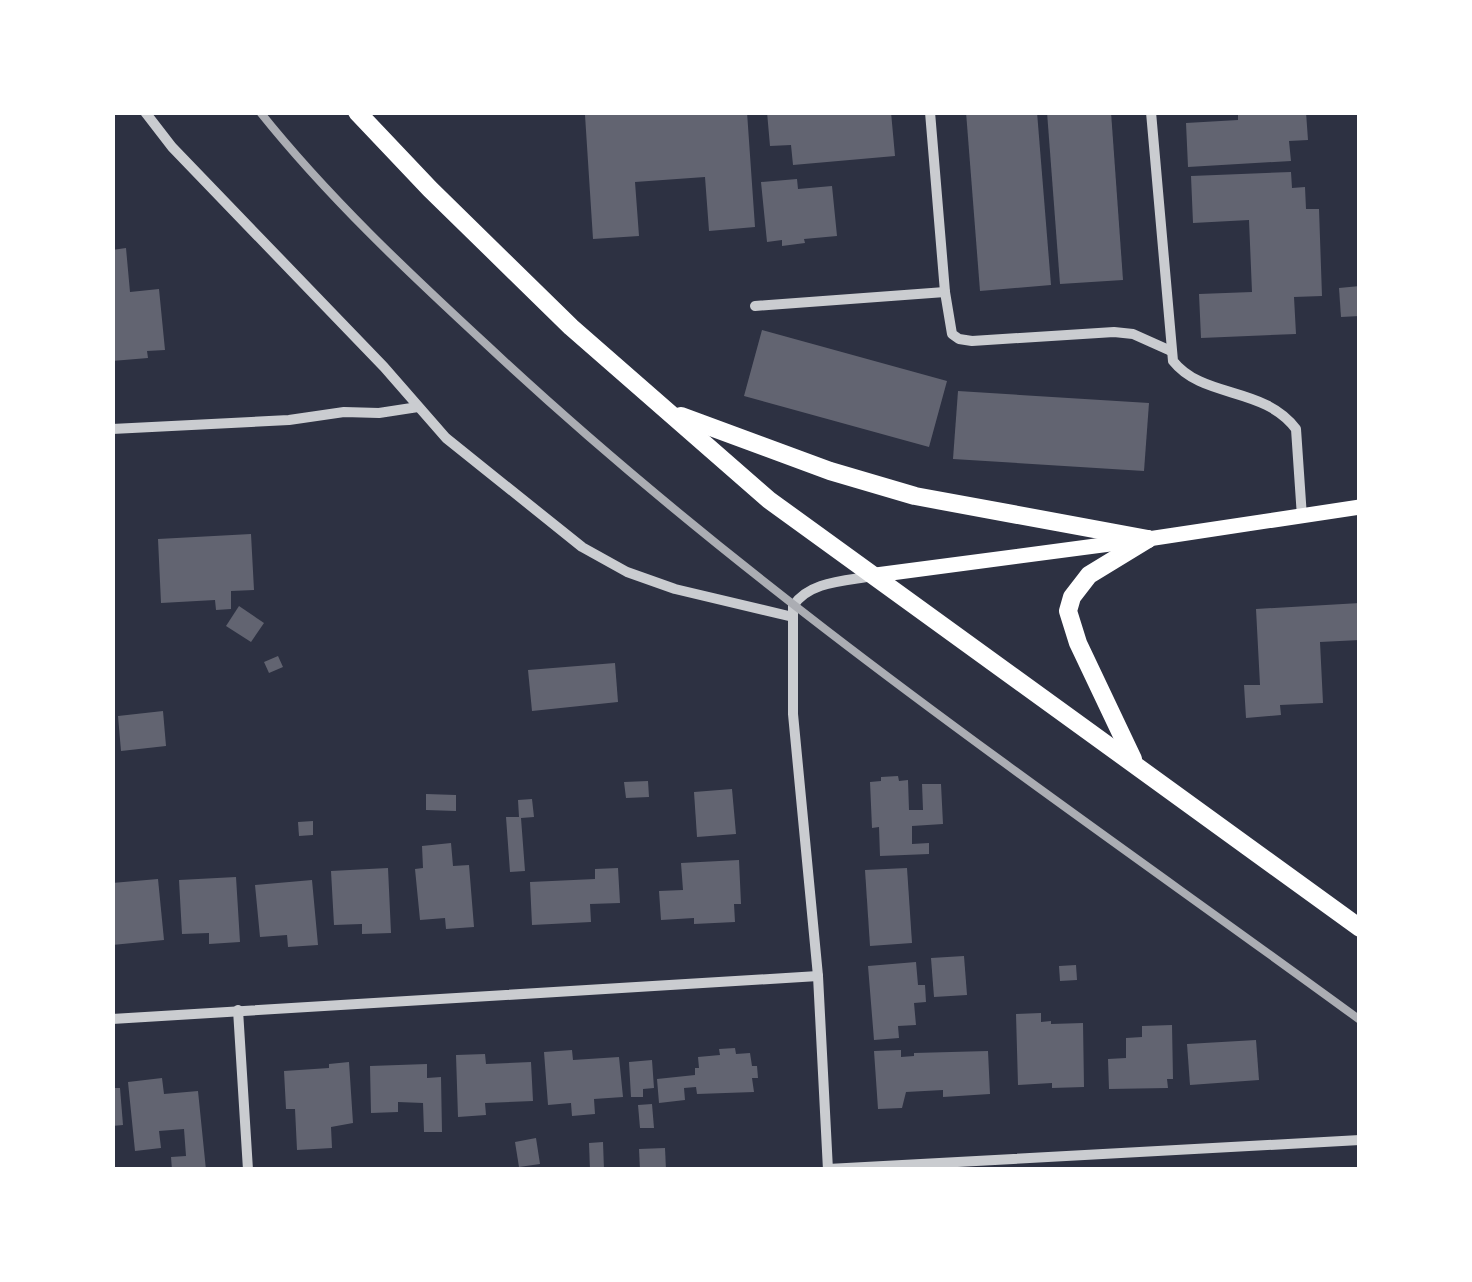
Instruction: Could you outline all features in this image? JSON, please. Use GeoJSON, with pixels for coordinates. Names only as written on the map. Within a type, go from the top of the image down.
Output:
{"type":"FeatureCollection","features":[{"type":"Feature","properties":{"kind":"main road"},"geometry":{"type":"LineString","coordinates":[[357,112],[571,327],[769,500],[1360,928]]}},
{"type":"Feature","properties":{"kind":"main road"},"geometry":{"type":"LineString","coordinates":[[669,412],[830,471],[901,492],[1148,539]]}},
{"type":"Feature","properties":{"kind":"main road"},"geometry":{"type":"LineString","coordinates":[[876,575],[1360,507]]}},
{"type":"Feature","properties":{"kind":"main road"},"geometry":{"type":"LineString","coordinates":[[1136,764],[1078,643],[1068,611],[1072,597],[1088,575],[1148,539]]}},
{"type":"Feature","properties":{"kind":"street"},"geometry":{"type":"LineString","coordinates":[[145,112],[172,147],[384,366],[446,438],[582,547],[627,572],[675,588],[793,616]]}},
{"type":"Feature","properties":{"kind":"street"},"geometry":{"type":"LineString","coordinates":[[930,112],[949,326],[960,339],[1114,332],[1133,334],[1170,351]]}},
{"type":"Feature","properties":{"kind":"street"},"geometry":{"type":"LineString","coordinates":[[1151,112],[1170,351],[1182,372],[1194,380],[1249,396],[1287,418],[1296,429],[1302,517]]}},
{"type":"Feature","properties":{"kind":"street"},"geometry":{"type":"LineString","coordinates":[[755,306],[945,292]]}},
{"type":"Feature","properties":{"kind":"street"},"geometry":{"type":"LineString","coordinates":[[112,429],[288,420],[344,412],[379,414],[418,407]]}},
{"type":"Feature","properties":{"kind":"street"},"geometry":{"type":"LineString","coordinates":[[876,575],[801,594],[793,616],[793,714],[818,976],[828,1169],[1360,1140]]}},
{"type":"Feature","properties":{"kind":"street"},"geometry":{"type":"LineString","coordinates":[[112,1019],[818,976]]}},
{"type":"Feature","properties":{"kind":"street"},"geometry":{"type":"LineString","coordinates":[[238,1010],[248,1170]]}},
{"type":"Feature","properties":{"kind":"building"},"geometry":{"type":"Polygon","coordinates":[[[747,112],[755,227],[709,231],[705,177],[635,182],[639,236],[593,239],[585,115],[747,112]]]}},
{"type":"Feature","properties":{"kind":"building"},"geometry":{"type":"Polygon","coordinates":[[[767,112],[891,112],[895,156],[793,165],[791,145],[770,146],[767,112]]]}},
{"type":"Feature","properties":{"kind":"building"},"geometry":{"type":"Polygon","coordinates":[[[966,112],[1037,112],[1051,285],[980,291],[966,112]]]}},
{"type":"Feature","properties":{"kind":"building"},"geometry":{"type":"Polygon","coordinates":[[[1047,112],[1111,112],[1123,280],[1060,284],[1047,112]]]}},
{"type":"Feature","properties":{"kind":"building"},"geometry":{"type":"Polygon","coordinates":[[[1238,112],[1306,112],[1308,140],[1289,141],[1291,161],[1188,167],[1186,123],[1238,120],[1238,112]]]}},
{"type":"Feature","properties":{"kind":"building"},"geometry":{"type":"Polygon","coordinates":[[[1291,172],[1292,188],[1305,187],[1306,209],[1319,209],[1322,296],[1294,297],[1296,334],[1201,338],[1199,294],[1252,292],[1249,220],[1193,223],[1191,176],[1291,172]]]}},
{"type":"Feature","properties":{"kind":"building"},"geometry":{"type":"Polygon","coordinates":[[[797,179],[798,189],[832,186],[837,236],[782,246],[782,240],[767,242],[761,182],[797,179]]]}},
{"type":"Feature","properties":{"kind":"building"},"geometry":{"type":"Polygon","coordinates":[[[126,248],[130,292],[159,289],[165,350],[147,351],[148,358],[112,361],[112,250],[126,248]]]}},
{"type":"Feature","properties":{"kind":"building"},"geometry":{"type":"Polygon","coordinates":[[[1360,286],[1360,316],[1341,317],[1339,288],[1360,286]]]}},
{"type":"Feature","properties":{"kind":"building"},"geometry":{"type":"Polygon","coordinates":[[[762,330],[947,381],[929,447],[744,396],[762,330]]]}},
{"type":"Feature","properties":{"kind":"building"},"geometry":{"type":"Polygon","coordinates":[[[958,391],[1149,403],[1144,471],[953,459],[958,391]]]}},
{"type":"Feature","properties":{"kind":"building"},"geometry":{"type":"Polygon","coordinates":[[[251,534],[254,590],[231,591],[231,609],[216,610],[215,600],[161,603],[158,539],[251,534]]]}},
{"type":"Feature","properties":{"kind":"building"},"geometry":{"type":"Polygon","coordinates":[[[1360,603],[1360,640],[1320,642],[1323,703],[1280,705],[1281,715],[1246,718],[1244,685],[1260,685],[1256,609],[1360,603]]]}},
{"type":"Feature","properties":{"kind":"building"},"geometry":{"type":"Polygon","coordinates":[[[239,606],[264,623],[251,642],[226,626],[239,606]]]}},
{"type":"Feature","properties":{"kind":"building"},"geometry":{"type":"Polygon","coordinates":[[[278,656],[283,667],[269,673],[264,662],[278,656]]]}},
{"type":"Feature","properties":{"kind":"building"},"geometry":{"type":"Polygon","coordinates":[[[615,663],[618,702],[532,711],[528,670],[615,663]]]}},
{"type":"Feature","properties":{"kind":"building"},"geometry":{"type":"Polygon","coordinates":[[[163,711],[166,746],[121,751],[118,716],[163,711]]]}},
{"type":"Feature","properties":{"kind":"building"},"geometry":{"type":"Polygon","coordinates":[[[898,776],[899,781],[908,780],[909,810],[923,810],[922,784],[941,784],[943,824],[912,826],[912,844],[929,843],[929,854],[880,856],[879,827],[872,828],[870,782],[898,776]]]}},
{"type":"Feature","properties":{"kind":"building"},"geometry":{"type":"Polygon","coordinates":[[[648,781],[649,797],[626,798],[624,782],[648,781]]]}},
{"type":"Feature","properties":{"kind":"building"},"geometry":{"type":"Polygon","coordinates":[[[732,789],[736,834],[697,837],[694,792],[732,789]]]}},
{"type":"Feature","properties":{"kind":"building"},"geometry":{"type":"Polygon","coordinates":[[[426,794],[456,795],[456,811],[426,810],[426,794]]]}},
{"type":"Feature","properties":{"kind":"building"},"geometry":{"type":"Polygon","coordinates":[[[532,799],[534,817],[521,818],[525,871],[510,872],[506,817],[519,817],[518,800],[532,799]]]}},
{"type":"Feature","properties":{"kind":"building"},"geometry":{"type":"Polygon","coordinates":[[[313,821],[313,835],[299,836],[298,822],[313,821]]]}},
{"type":"Feature","properties":{"kind":"building"},"geometry":{"type":"Polygon","coordinates":[[[451,843],[453,866],[469,865],[474,927],[446,929],[445,918],[420,920],[415,869],[423,868],[422,846],[451,843]]]}},
{"type":"Feature","properties":{"kind":"building"},"geometry":{"type":"Polygon","coordinates":[[[739,860],[741,904],[734,904],[735,922],[694,924],[694,918],[661,920],[659,891],[683,890],[681,863],[739,860]]]}},
{"type":"Feature","properties":{"kind":"building"},"geometry":{"type":"Polygon","coordinates":[[[388,868],[391,933],[362,934],[362,924],[334,925],[331,871],[388,868]]]}},
{"type":"Feature","properties":{"kind":"building"},"geometry":{"type":"Polygon","coordinates":[[[618,868],[620,903],[590,904],[591,922],[532,925],[530,882],[595,879],[595,869],[618,868]]]}},
{"type":"Feature","properties":{"kind":"building"},"geometry":{"type":"Polygon","coordinates":[[[907,868],[912,943],[870,946],[865,870],[907,868]]]}},
{"type":"Feature","properties":{"kind":"building"},"geometry":{"type":"Polygon","coordinates":[[[236,877],[240,942],[209,944],[209,933],[182,934],[179,880],[236,877]]]}},
{"type":"Feature","properties":{"kind":"building"},"geometry":{"type":"Polygon","coordinates":[[[158,879],[164,940],[112,945],[112,883],[158,879]]]}},
{"type":"Feature","properties":{"kind":"building"},"geometry":{"type":"Polygon","coordinates":[[[312,880],[318,945],[288,947],[287,935],[260,937],[255,885],[312,880]]]}},
{"type":"Feature","properties":{"kind":"building"},"geometry":{"type":"Polygon","coordinates":[[[964,956],[967,995],[934,997],[931,958],[964,956]]]}},
{"type":"Feature","properties":{"kind":"building"},"geometry":{"type":"Polygon","coordinates":[[[916,962],[918,985],[925,985],[926,1002],[914,1003],[916,1025],[898,1026],[899,1038],[874,1040],[868,966],[916,962]]]}},
{"type":"Feature","properties":{"kind":"building"},"geometry":{"type":"Polygon","coordinates":[[[1076,965],[1077,980],[1060,981],[1059,966],[1076,965]]]}},
{"type":"Feature","properties":{"kind":"building"},"geometry":{"type":"Polygon","coordinates":[[[1041,1013],[1041,1022],[1083,1023],[1084,1087],[1052,1088],[1052,1083],[1018,1085],[1016,1014],[1041,1013]]]}},
{"type":"Feature","properties":{"kind":"building"},"geometry":{"type":"Polygon","coordinates":[[[1172,1025],[1173,1079],[1167,1079],[1168,1088],[1109,1089],[1108,1059],[1126,1058],[1126,1038],[1142,1037],[1142,1026],[1172,1025]]]}},
{"type":"Feature","properties":{"kind":"building"},"geometry":{"type":"Polygon","coordinates":[[[1256,1040],[1259,1080],[1190,1085],[1187,1044],[1256,1040]]]}},
{"type":"Feature","properties":{"kind":"building"},"geometry":{"type":"Polygon","coordinates":[[[735,1048],[736,1054],[750,1053],[752,1066],[757,1066],[758,1078],[752,1078],[754,1092],[697,1094],[696,1087],[684,1088],[685,1100],[659,1103],[657,1079],[695,1075],[698,1057],[720,1055],[719,1049],[735,1048]]]}},
{"type":"Feature","properties":{"kind":"building"},"geometry":{"type":"Polygon","coordinates":[[[572,1050],[573,1060],[619,1057],[623,1097],[594,1099],[595,1114],[572,1116],[571,1103],[548,1105],[544,1052],[572,1050]]]}},
{"type":"Feature","properties":{"kind":"building"},"geometry":{"type":"Polygon","coordinates":[[[901,1050],[901,1057],[914,1053],[988,1051],[990,1094],[943,1097],[943,1090],[906,1092],[902,1108],[878,1109],[874,1051],[901,1050]]]}},
{"type":"Feature","properties":{"kind":"building"},"geometry":{"type":"Polygon","coordinates":[[[485,1054],[486,1064],[531,1062],[533,1101],[485,1103],[486,1115],[458,1117],[456,1055],[485,1054]]]}},
{"type":"Feature","properties":{"kind":"building"},"geometry":{"type":"Polygon","coordinates":[[[652,1060],[654,1088],[643,1089],[643,1097],[631,1097],[629,1062],[652,1060]]]}},
{"type":"Feature","properties":{"kind":"building"},"geometry":{"type":"Polygon","coordinates":[[[349,1062],[353,1123],[331,1127],[332,1148],[297,1150],[295,1109],[286,1109],[284,1071],[329,1068],[329,1064],[349,1062]]]}},
{"type":"Feature","properties":{"kind":"building"},"geometry":{"type":"Polygon","coordinates":[[[427,1064],[427,1078],[441,1077],[442,1132],[424,1132],[423,1103],[398,1102],[398,1112],[371,1113],[370,1066],[427,1064]]]}},
{"type":"Feature","properties":{"kind":"building"},"geometry":{"type":"Polygon","coordinates":[[[162,1078],[164,1094],[198,1091],[206,1170],[172,1170],[171,1157],[186,1156],[184,1129],[159,1131],[161,1148],[135,1151],[128,1082],[162,1078]]]}},
{"type":"Feature","properties":{"kind":"building"},"geometry":{"type":"Polygon","coordinates":[[[112,1088],[120,1088],[123,1125],[112,1126],[112,1088]]]}},
{"type":"Feature","properties":{"kind":"building"},"geometry":{"type":"Polygon","coordinates":[[[652,1104],[654,1128],[640,1128],[638,1105],[652,1104]]]}},
{"type":"Feature","properties":{"kind":"building"},"geometry":{"type":"Polygon","coordinates":[[[536,1138],[540,1164],[519,1167],[515,1142],[536,1138]]]}},
{"type":"Feature","properties":{"kind":"building"},"geometry":{"type":"Polygon","coordinates":[[[603,1142],[604,1170],[590,1170],[589,1143],[603,1142]]]}},
{"type":"Feature","properties":{"kind":"building"},"geometry":{"type":"Polygon","coordinates":[[[665,1148],[666,1170],[640,1170],[639,1149],[665,1148]]]}},
{"type":"Feature","properties":{"kind":"railway"},"geometry":{"type":"LineString","coordinates":[[260,112],[341,204],[428,290],[695,526],[913,696],[1360,1020]]}}]}
